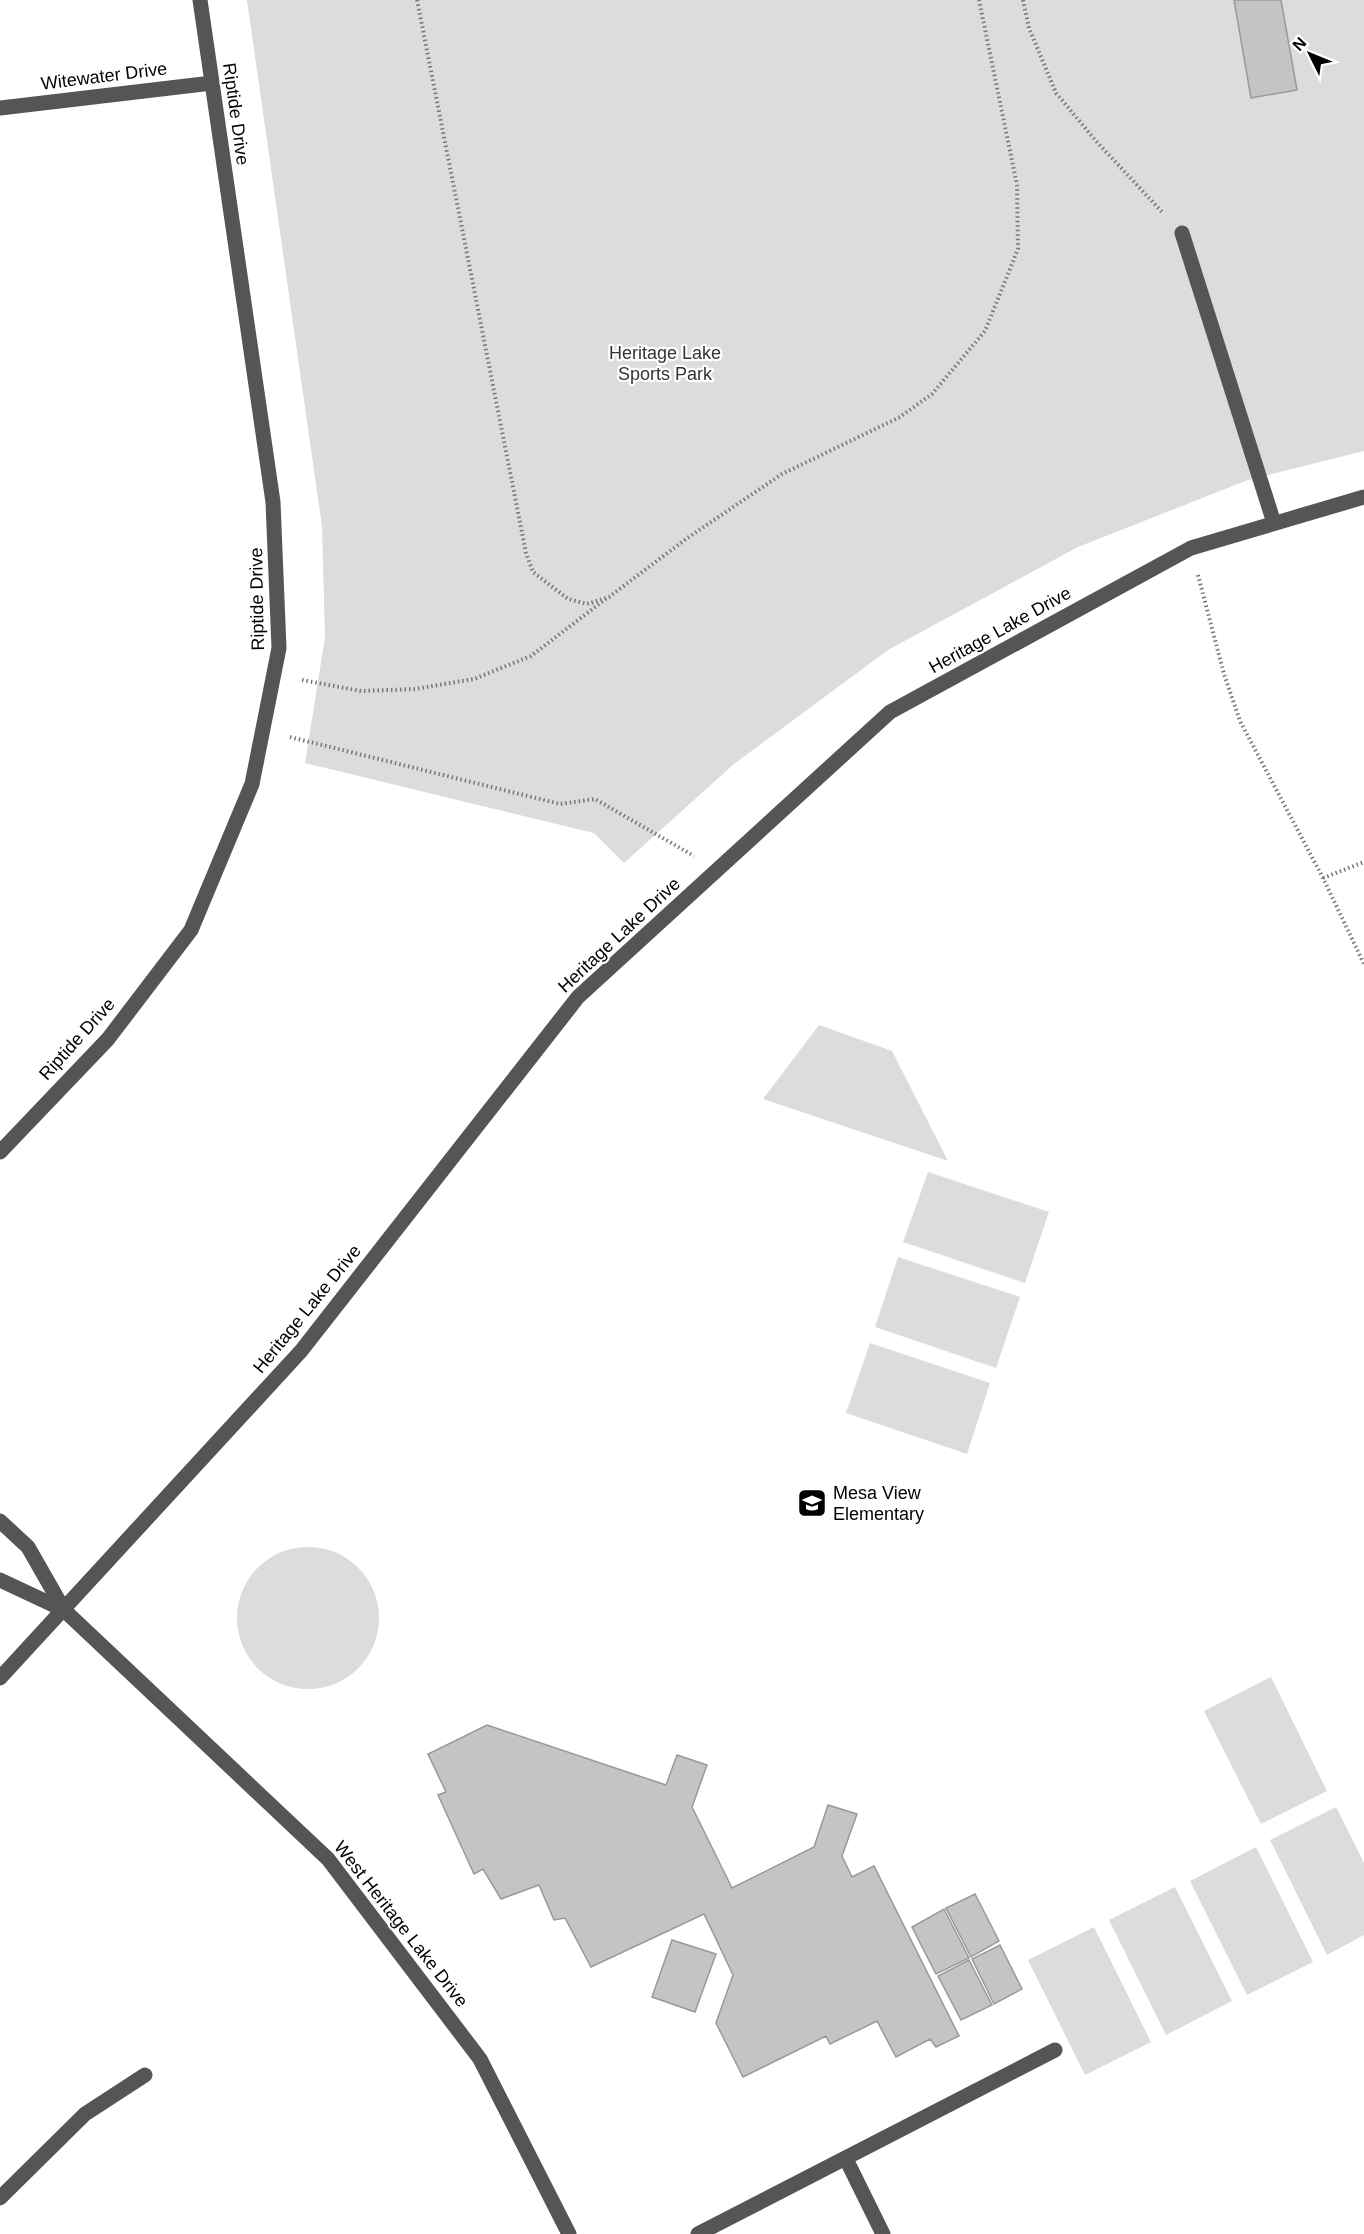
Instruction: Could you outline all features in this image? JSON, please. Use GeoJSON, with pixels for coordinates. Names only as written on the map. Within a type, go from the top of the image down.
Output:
{"type":"FeatureCollection","features":[{"type":"Feature","properties":{"kind":"street","name":"Riptide Drive"},"geometry":{"type":"LineString","coordinates":[[0,1152],[108,1039],[191,930],[252,784],[279,648],[273,502],[200,0]]}},
{"type":"Feature","properties":{"kind":"street","name":"Witewater Drive"},"geometry":{"type":"LineString","coordinates":[[0,108],[212,82]]}},
{"type":"Feature","properties":{"kind":"street"},"geometry":{"type":"LineString","coordinates":[[1182,233],[1274,524]]}},
{"type":"Feature","properties":{"kind":"street","name":"Heritage Lake Drive"},"geometry":{"type":"LineString","coordinates":[[0,1678],[301,1351],[578,997],[890,712],[1191,548],[1364,497]]}},
{"type":"Feature","properties":{"kind":"street"},"geometry":{"type":"LineString","coordinates":[[0,1521],[28,1547],[64,1610]]}},
{"type":"Feature","properties":{"kind":"street"},"geometry":{"type":"LineString","coordinates":[[0,1580],[64,1610]]}},
{"type":"Feature","properties":{"kind":"street","name":"West Heritage Lake Drive"},"geometry":{"type":"LineString","coordinates":[[64,1610],[328,1858],[480,2059],[569,2234]]}},
{"type":"Feature","properties":{"kind":"street"},"geometry":{"type":"LineString","coordinates":[[698,2234],[1055,2050]]}},
{"type":"Feature","properties":{"kind":"street"},"geometry":{"type":"LineString","coordinates":[[0,2198],[85,2114],[145,2075]]}},
{"type":"Feature","properties":{"kind":"street"},"geometry":{"type":"LineString","coordinates":[[846,2159],[884,2234]]}},
{"type":"Feature","properties":{"kind":"path"},"geometry":{"type":"LineString","coordinates":[[417,0],[526,554],[533,572],[568,600],[587,604],[609,597]]}},
{"type":"Feature","properties":{"kind":"path"},"geometry":{"type":"LineString","coordinates":[[274,675],[361,691],[415,689],[474,679],[531,656],[686,539],[782,474],[900,417],[932,394],[985,331],[1018,249],[1017,185],[979,0]]}},
{"type":"Feature","properties":{"kind":"path"},"geometry":{"type":"LineString","coordinates":[[1023,0],[1029,28],[1056,93],[1096,141],[1182,233]]}},
{"type":"Feature","properties":{"kind":"path"},"geometry":{"type":"LineString","coordinates":[[1191,548],[1224,674],[1240,721],[1323,878],[1364,964]]}},
{"type":"Feature","properties":{"kind":"path"},"geometry":{"type":"LineString","coordinates":[[263,731],[560,804],[595,799],[717,870]]}},
{"type":"Feature","properties":{"kind":"path"},"geometry":{"type":"LineString","coordinates":[[1323,878],[1364,862]]}},
{"type":"Feature","properties":{"kind":"green space","name":"Heritage Lake Sports Park"},"geometry":{"type":"Polygon","coordinates":[[[247,0],[1364,0],[1364,451],[1248,480],[1078,547],[888,650],[734,764],[624,863],[594,833],[305,763],[325,637],[322,527],[247,0]]]}},
{"type":"Feature","properties":{"kind":"green space"},"geometry":{"type":"Polygon","coordinates":[[[819,1025],[892,1051],[948,1161],[763,1099],[819,1025]]]}},
{"type":"Feature","properties":{"kind":"green space"},"geometry":{"type":"Polygon","coordinates":[[[928,1172],[1049,1212],[1025,1283],[903,1242],[928,1172]]]}},
{"type":"Feature","properties":{"kind":"green space"},"geometry":{"type":"Polygon","coordinates":[[[898,1257],[1020,1297],[996,1368],[875,1327],[898,1257]]]}},
{"type":"Feature","properties":{"kind":"green space"},"geometry":{"type":"Polygon","coordinates":[[[870,1343],[990,1383],[967,1454],[846,1413],[870,1343]]]}},
{"type":"Feature","properties":{"kind":"green space"},"geometry":{"type":"Polygon","coordinates":[[[308,1547],[335,1552],[358,1568],[374,1591],[379,1618],[374,1645],[358,1668],[335,1684],[308,1689],[281,1684],[258,1668],[242,1645],[237,1618],[242,1591],[258,1568],[281,1552],[308,1547]]]}},
{"type":"Feature","properties":{"kind":"green space"},"geometry":{"type":"Polygon","coordinates":[[[1271,1677],[1327,1791],[1261,1824],[1204,1711],[1271,1677]]]}},
{"type":"Feature","properties":{"kind":"green space"},"geometry":{"type":"Polygon","coordinates":[[[1336,1807],[1364,1863],[1364,1935],[1327,1955],[1270,1840],[1336,1807]]]}},
{"type":"Feature","properties":{"kind":"green space"},"geometry":{"type":"Polygon","coordinates":[[[1256,1847],[1313,1962],[1247,1995],[1190,1881],[1256,1847]]]}},
{"type":"Feature","properties":{"kind":"green space"},"geometry":{"type":"Polygon","coordinates":[[[1175,1887],[1232,2001],[1166,2035],[1109,1920],[1175,1887]]]}},
{"type":"Feature","properties":{"kind":"green space"},"geometry":{"type":"Polygon","coordinates":[[[1094,1927],[1151,2042],[1085,2075],[1028,1960],[1094,1927]]]}},
{"type":"Feature","properties":{"kind":"building"},"geometry":{"type":"Polygon","coordinates":[[[1234,0],[1281,0],[1297,90],[1251,98],[1234,0]]]}},
{"type":"Feature","properties":{"kind":"building"},"geometry":{"type":"Polygon","coordinates":[[[487,1725],[666,1785],[677,1755],[707,1765],[692,1807],[732,1888],[814,1847],[828,1805],[857,1814],[842,1856],[852,1877],[874,1866],[959,2036],[936,2047],[930,2039],[896,2057],[877,2021],[830,2044],[826,2036],[743,2077],[716,2023],[733,1975],[704,1914],[591,1967],[565,1918],[554,1920],[539,1885],[501,1899],[483,1869],[474,1874],[438,1795],[446,1792],[428,1754],[487,1725]]]}},
{"type":"Feature","properties":{"kind":"building"},"geometry":{"type":"Polygon","coordinates":[[[975,1894],[999,1941],[971,1957],[946,1908],[975,1894]]]}},
{"type":"Feature","properties":{"kind":"building"},"geometry":{"type":"Polygon","coordinates":[[[944,1909],[969,1958],[936,1974],[912,1927],[944,1909]]]}},
{"type":"Feature","properties":{"kind":"building"},"geometry":{"type":"Polygon","coordinates":[[[672,1940],[716,1954],[695,2012],[652,1997],[672,1940]]]}},
{"type":"Feature","properties":{"kind":"building"},"geometry":{"type":"Polygon","coordinates":[[[1000,1945],[1022,1989],[994,2004],[972,1959],[1000,1945]]]}},
{"type":"Feature","properties":{"kind":"building"},"geometry":{"type":"Polygon","coordinates":[[[969,1960],[992,2005],[961,2020],[938,1976],[969,1960]]]}},
{"type":"Feature","properties":{"kind":"place","name":"Mesa View Elementary"},"geometry":{"type":"Point","coordinates":[812,1503]}}]}
